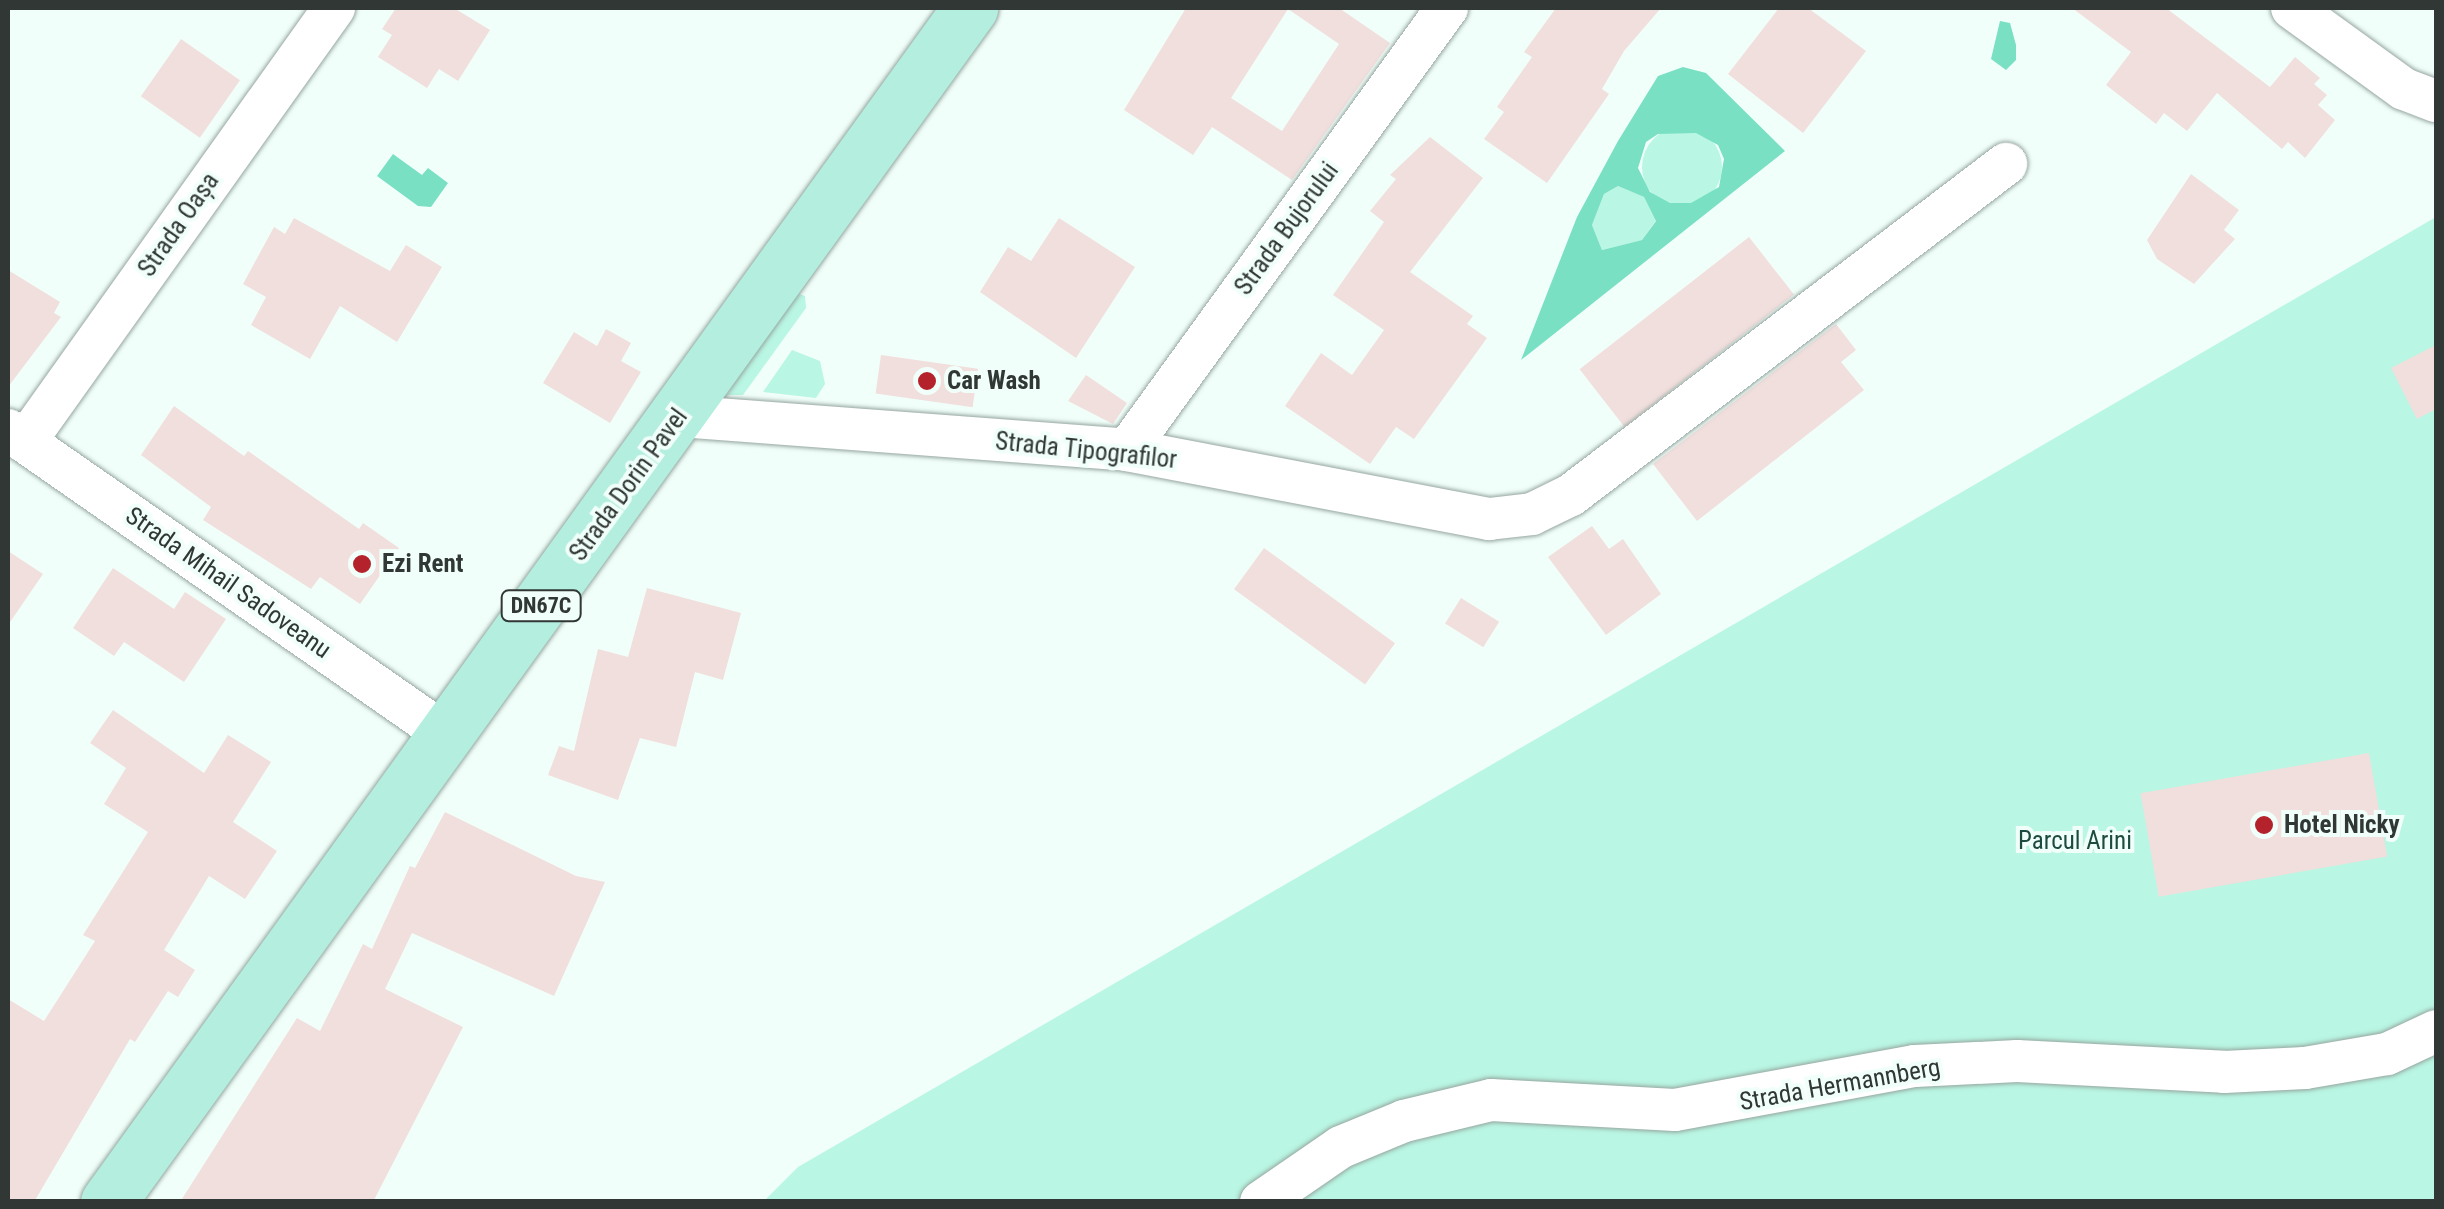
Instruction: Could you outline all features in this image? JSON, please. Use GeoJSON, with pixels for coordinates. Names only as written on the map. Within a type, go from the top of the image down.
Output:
{"type":"FeatureCollection","features":[{"type":"Feature","properties":{"kind":"main road","name":"Strada Dorin Pavel"},"geometry":{"type":"LineString","coordinates":[[108,1202],[970,8]]}},
{"type":"Feature","properties":{"kind":"street","name":"Strada Oașa"},"geometry":{"type":"LineString","coordinates":[[16,436],[334,8]]}},
{"type":"Feature","properties":{"kind":"street","name":"Strada Bujorului"},"geometry":{"type":"LineString","coordinates":[[1127,450],[1447,8]]}},
{"type":"Feature","properties":{"kind":"street"},"geometry":{"type":"LineString","coordinates":[[2292,8],[2404,89],[2435,101]]}},
{"type":"Feature","properties":{"kind":"street","name":"Strada Tipografilor"},"geometry":{"type":"LineString","coordinates":[[678,416],[1127,450],[1489,519],[1532,514],[1571,495],[2006,164]]}},
{"type":"Feature","properties":{"kind":"street","name":"Strada Mihail Sadoveanu"},"geometry":{"type":"LineString","coordinates":[[16,436],[448,736]]}},
{"type":"Feature","properties":{"kind":"street","name":"Strada Hermannberg"},"geometry":{"type":"LineString","coordinates":[[1261,1202],[1341,1147],[1404,1120],[1491,1100],[1676,1110],[1915,1066],[2016,1062],[2224,1072],[2305,1068],[2387,1054],[2436,1031]]}},
{"type":"Feature","properties":{"kind":"green space"},"geometry":{"type":"Polygon","coordinates":[[[1682,127],[1697,130],[1710,139],[1719,152],[1719,182],[1710,195],[1697,204],[1682,207],[1667,204],[1654,195],[1645,182],[1642,167],[1645,152],[1654,139],[1667,130],[1682,127]]]}},
{"type":"Feature","properties":{"kind":"green space"},"geometry":{"type":"Polygon","coordinates":[[[1618,186],[1644,197],[1656,220],[1642,240],[1602,250],[1592,225],[1604,194],[1618,186]]]}},
{"type":"Feature","properties":{"kind":"green space","name":"Parcul Arini"},"geometry":{"type":"Polygon","coordinates":[[[2436,217],[2436,1201],[763,1202],[798,1167],[2436,217]]]}},
{"type":"Feature","properties":{"kind":"green space"},"geometry":{"type":"Polygon","coordinates":[[[793,292],[805,296],[806,308],[743,395],[727,395],[793,292]]]}},
{"type":"Feature","properties":{"kind":"green space"},"geometry":{"type":"Polygon","coordinates":[[[792,350],[820,361],[825,384],[816,398],[763,392],[792,350]]]}},
{"type":"Feature","properties":{"kind":"shaded area"},"geometry":{"type":"Polygon","coordinates":[[[2000,21],[2010,23],[2016,45],[2016,60],[2006,70],[1991,59],[2000,21]]]}},
{"type":"Feature","properties":{"kind":"shaded area"},"geometry":{"type":"Polygon","coordinates":[[[1683,67],[1706,73],[1785,151],[1521,360],[1577,217],[1658,76],[1683,67]],[[1696,133],[1658,134],[1646,142],[1638,168],[1650,192],[1670,203],[1691,203],[1719,187],[1724,159],[1718,145],[1696,133]],[[1618,186],[1604,194],[1592,225],[1602,250],[1642,240],[1656,221],[1644,197],[1618,186]]]}},
{"type":"Feature","properties":{"kind":"shaded area"},"geometry":{"type":"Polygon","coordinates":[[[393,154],[422,175],[428,168],[448,183],[431,207],[418,206],[377,176],[393,154]]]}},
{"type":"Feature","properties":{"kind":"building"},"geometry":{"type":"Polygon","coordinates":[[[396,8],[454,8],[490,30],[458,81],[439,69],[427,88],[378,57],[392,35],[382,29],[396,8]]]}},
{"type":"Feature","properties":{"kind":"building"},"geometry":{"type":"Polygon","coordinates":[[[1186,8],[1339,8],[1390,43],[1292,180],[1212,127],[1193,155],[1124,110],[1186,8]],[[1288,9],[1231,98],[1282,131],[1339,44],[1288,9]]]}},
{"type":"Feature","properties":{"kind":"building"},"geometry":{"type":"Polygon","coordinates":[[[1556,8],[1661,8],[1624,51],[1602,89],[1609,94],[1547,183],[1484,139],[1504,112],[1497,107],[1532,57],[1524,52],[1556,8]]]}},
{"type":"Feature","properties":{"kind":"building"},"geometry":{"type":"Polygon","coordinates":[[[1779,8],[1808,8],[1866,51],[1803,133],[1728,74],[1779,8]]]}},
{"type":"Feature","properties":{"kind":"building"},"geometry":{"type":"Polygon","coordinates":[[[2072,8],[2166,8],[2270,87],[2295,57],[2320,78],[2314,84],[2327,95],[2318,105],[2335,120],[2305,158],[2288,142],[2282,149],[2217,93],[2187,131],[2164,113],[2156,124],[2106,85],[2131,52],[2072,8]]]}},
{"type":"Feature","properties":{"kind":"building"},"geometry":{"type":"Polygon","coordinates":[[[181,39],[240,80],[200,138],[141,96],[181,39]]]}},
{"type":"Feature","properties":{"kind":"building"},"geometry":{"type":"Polygon","coordinates":[[[1430,137],[1483,178],[1410,272],[1473,316],[1467,324],[1487,338],[1414,439],[1396,427],[1370,464],[1285,406],[1321,353],[1352,375],[1384,330],[1333,295],[1384,222],[1370,211],[1396,179],[1390,175],[1430,137]]]}},
{"type":"Feature","properties":{"kind":"building"},"geometry":{"type":"Polygon","coordinates":[[[2191,174],[2239,210],[2224,230],[2235,239],[2194,284],[2157,259],[2147,240],[2191,174]]]}},
{"type":"Feature","properties":{"kind":"building"},"geometry":{"type":"Polygon","coordinates":[[[294,218],[390,271],[406,245],[442,267],[397,342],[340,306],[310,359],[251,325],[266,297],[243,284],[274,227],[285,234],[294,218]]]}},
{"type":"Feature","properties":{"kind":"building"},"geometry":{"type":"Polygon","coordinates":[[[1059,218],[1135,267],[1076,358],[980,292],[1008,247],[1031,261],[1059,218]]]}},
{"type":"Feature","properties":{"kind":"building"},"geometry":{"type":"Polygon","coordinates":[[[1749,237],[1794,295],[1625,427],[1580,369],[1749,237]]]}},
{"type":"Feature","properties":{"kind":"building"},"geometry":{"type":"Polygon","coordinates":[[[8,270],[60,302],[54,313],[61,317],[8,387],[8,270]]]}},
{"type":"Feature","properties":{"kind":"building"},"geometry":{"type":"Polygon","coordinates":[[[1836,324],[1856,350],[1841,362],[1864,390],[1697,521],[1653,464],[1836,324]]]}},
{"type":"Feature","properties":{"kind":"building"},"geometry":{"type":"Polygon","coordinates":[[[606,329],[631,343],[621,361],[641,372],[610,423],[543,383],[574,332],[597,346],[606,329]]]}},
{"type":"Feature","properties":{"kind":"building"},"geometry":{"type":"Polygon","coordinates":[[[2436,345],[2436,409],[2417,419],[2391,368],[2436,345]]]}},
{"type":"Feature","properties":{"kind":"building","name":"Car Wash"},"geometry":{"type":"Polygon","coordinates":[[[881,355],[978,369],[973,407],[876,394],[881,355]]]}},
{"type":"Feature","properties":{"kind":"building"},"geometry":{"type":"Polygon","coordinates":[[[1086,375],[1127,403],[1113,424],[1068,401],[1086,375]]]}},
{"type":"Feature","properties":{"kind":"building"},"geometry":{"type":"Polygon","coordinates":[[[174,406],[244,456],[248,451],[359,529],[363,523],[399,548],[360,604],[320,577],[311,589],[203,520],[211,507],[141,455],[174,406]]]}},
{"type":"Feature","properties":{"kind":"building"},"geometry":{"type":"Polygon","coordinates":[[[1592,526],[1609,549],[1623,539],[1661,594],[1606,635],[1548,557],[1592,526]]]}},
{"type":"Feature","properties":{"kind":"building"},"geometry":{"type":"Polygon","coordinates":[[[1264,548],[1395,643],[1365,684],[1234,589],[1264,548]]]}},
{"type":"Feature","properties":{"kind":"building"},"geometry":{"type":"Polygon","coordinates":[[[8,551],[43,574],[8,625],[8,551]]]}},
{"type":"Feature","properties":{"kind":"building"},"geometry":{"type":"Polygon","coordinates":[[[113,568],[174,609],[185,592],[226,619],[184,682],[124,642],[114,656],[73,628],[113,568]]]}},
{"type":"Feature","properties":{"kind":"building"},"geometry":{"type":"Polygon","coordinates":[[[647,588],[741,613],[723,680],[695,672],[676,747],[640,738],[618,800],[548,775],[559,746],[574,751],[598,649],[628,657],[647,588]]]}},
{"type":"Feature","properties":{"kind":"building"},"geometry":{"type":"Polygon","coordinates":[[[1461,598],[1499,622],[1483,647],[1445,623],[1461,598]]]}},
{"type":"Feature","properties":{"kind":"building"},"geometry":{"type":"Polygon","coordinates":[[[113,710],[204,773],[228,735],[271,762],[233,822],[277,851],[245,899],[209,876],[164,950],[195,970],[178,997],[168,991],[135,1042],[130,1039],[34,1202],[8,1202],[8,999],[44,1021],[95,941],[83,935],[148,832],[104,804],[126,768],[90,743],[113,710]]]}},
{"type":"Feature","properties":{"kind":"building","name":"Hotel Nicky"},"geometry":{"type":"Polygon","coordinates":[[[2369,753],[2387,856],[2159,897],[2141,793],[2369,753]]]}},
{"type":"Feature","properties":{"kind":"building"},"geometry":{"type":"Polygon","coordinates":[[[445,812],[576,876],[605,882],[554,996],[412,933],[385,989],[463,1027],[373,1202],[180,1202],[297,1018],[320,1031],[363,944],[372,949],[410,866],[415,868],[445,812]]]}},
{"type":"Feature","properties":{"kind":"place","name":"Car Wash"},"geometry":{"type":"Point","coordinates":[927,381]}},
{"type":"Feature","properties":{"kind":"place","name":"Ezi Rent"},"geometry":{"type":"Point","coordinates":[362,564]}},
{"type":"Feature","properties":{"kind":"place","name":"Hotel Nicky"},"geometry":{"type":"Point","coordinates":[2264,825]}}]}
